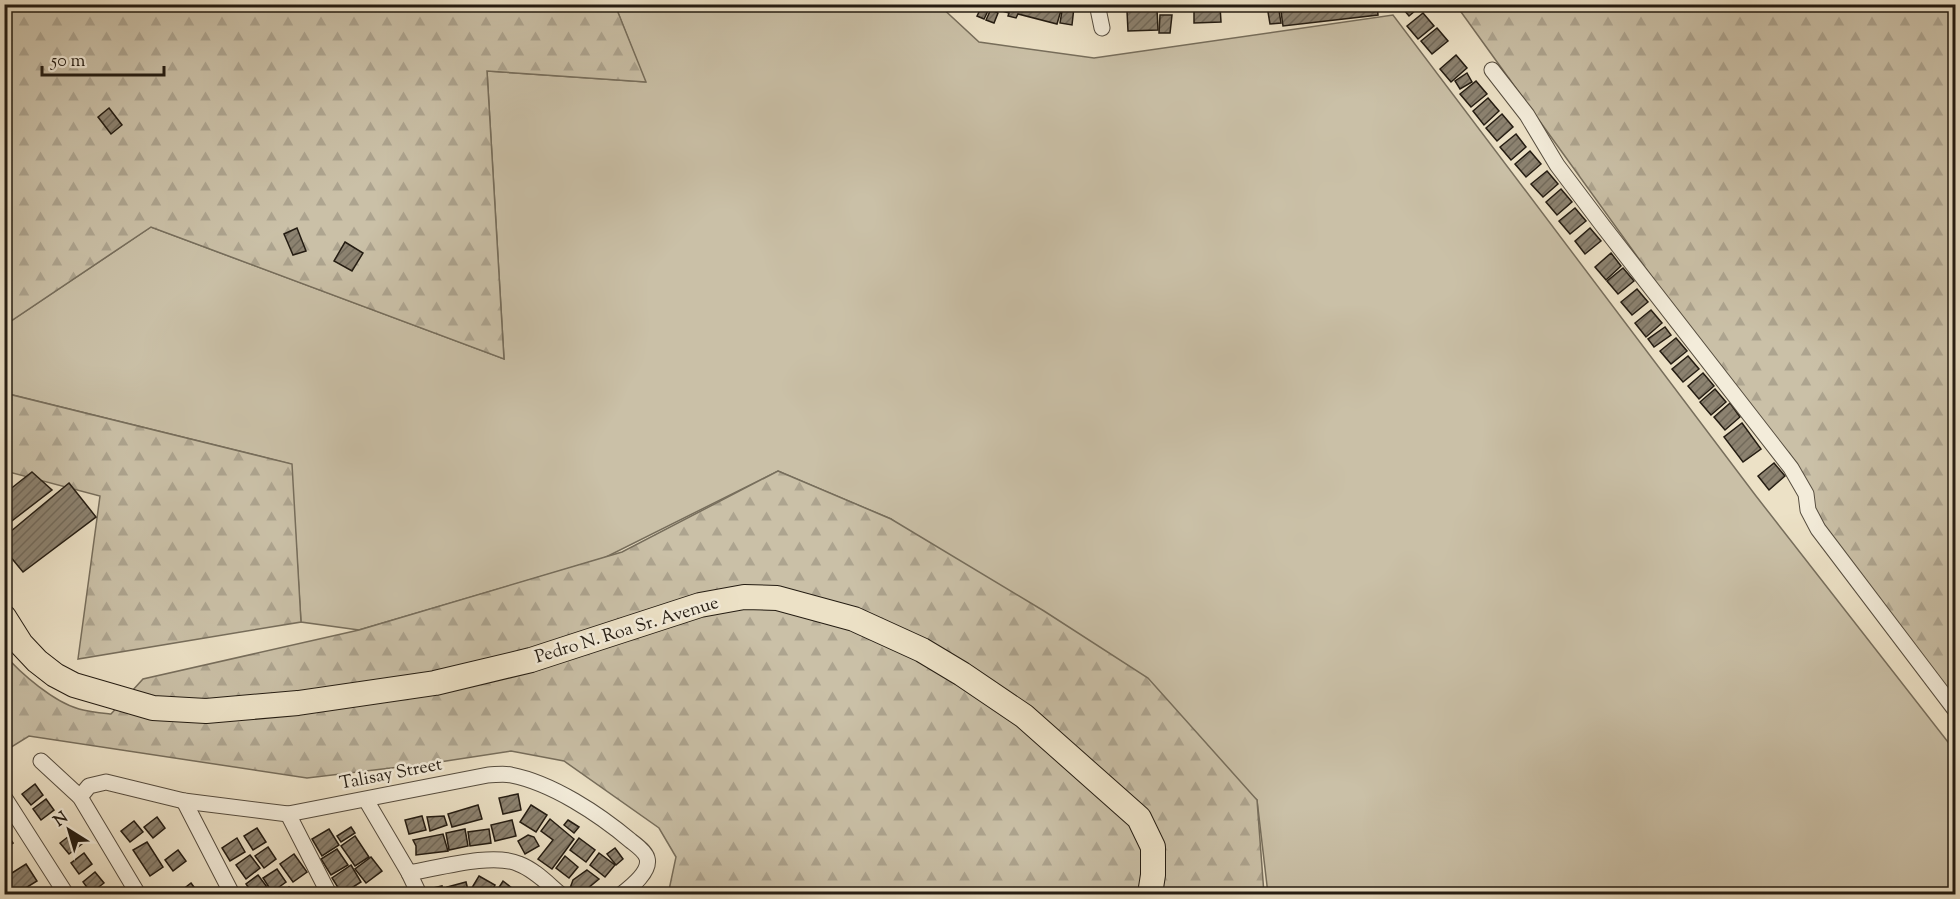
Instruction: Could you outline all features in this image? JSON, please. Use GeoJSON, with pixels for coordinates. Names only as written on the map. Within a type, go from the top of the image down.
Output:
{"type":"FeatureCollection","features":[{"type":"Feature","properties":{"kind":"main road","name":"Pedro N. Roa Sr. Avenue"},"geometry":{"type":"LineString","coordinates":[[4,617],[21,644],[37,661],[55,675],[74,685],[153,708],[206,711],[298,703],[435,683],[531,660],[700,605],[744,597],[777,598],[854,619],[921,650],[962,674],[1024,716],[1139,818],[1153,848],[1150,894]]}},
{"type":"Feature","properties":{"kind":"street"},"geometry":{"type":"LineString","coordinates":[[1097,4],[1102,28]]}},
{"type":"Feature","properties":{"kind":"street"},"geometry":{"type":"LineString","coordinates":[[1492,70],[1527,115],[1557,165],[1791,468],[1806,494],[1808,510],[1818,529],[1956,711]]}},
{"type":"Feature","properties":{"kind":"street"},"geometry":{"type":"LineString","coordinates":[[41,761],[80,797],[138,894]]}},
{"type":"Feature","properties":{"kind":"street","name":"Talisay Street"},"geometry":{"type":"LineString","coordinates":[[80,797],[89,786],[106,782],[184,801],[288,814],[488,775],[509,774],[541,785],[577,803],[622,834],[643,852],[647,858],[647,866],[638,879],[622,894]]}},
{"type":"Feature","properties":{"kind":"street"},"geometry":{"type":"LineString","coordinates":[[4,797],[66,894]]}},
{"type":"Feature","properties":{"kind":"street"},"geometry":{"type":"LineString","coordinates":[[366,800],[410,873],[419,894]]}},
{"type":"Feature","properties":{"kind":"street"},"geometry":{"type":"LineString","coordinates":[[184,801],[232,894]]}},
{"type":"Feature","properties":{"kind":"street"},"geometry":{"type":"LineString","coordinates":[[288,814],[329,894]]}},
{"type":"Feature","properties":{"kind":"street"},"geometry":{"type":"LineString","coordinates":[[410,873],[486,860],[507,859],[528,868],[560,894]]}},
{"type":"Feature","properties":{"kind":"green space"},"geometry":{"type":"Polygon","coordinates":[[[5,5],[615,5],[646,82],[487,71],[504,359],[151,227],[5,325],[5,5]]]}},
{"type":"Feature","properties":{"kind":"green space"},"geometry":{"type":"Polygon","coordinates":[[[615,5],[939,5],[979,42],[1094,58],[1393,15],[1756,496],[1955,751],[1955,894],[1268,894],[1257,800],[891,519],[778,471],[604,558],[359,630],[301,622],[291,464],[5,393],[5,325],[151,227],[504,359],[487,71],[645,82],[615,5]]]}},
{"type":"Feature","properties":{"kind":"green space"},"geometry":{"type":"Polygon","coordinates":[[[1456,5],[1955,5],[1955,697],[1857,582],[1799,481],[1456,5]]]}},
{"type":"Feature","properties":{"kind":"green space"},"geometry":{"type":"Polygon","coordinates":[[[4,393],[292,464],[301,622],[78,659],[100,496],[5,471],[4,393]]]}},
{"type":"Feature","properties":{"kind":"green space"},"geometry":{"type":"Polygon","coordinates":[[[778,471],[891,519],[1044,611],[1148,678],[1257,800],[1264,894],[664,894],[669,890],[676,857],[659,828],[564,761],[511,751],[307,778],[29,736],[5,751],[4,654],[19,670],[59,700],[83,710],[111,714],[143,679],[359,630],[622,552],[778,471]]]}},
{"type":"Feature","properties":{"kind":"building"},"geometry":{"type":"Polygon","coordinates":[[[979,4],[1053,4],[1062,7],[1057,24],[1018,14],[1016,18],[1008,16],[1009,13],[979,4]]]}},
{"type":"Feature","properties":{"kind":"building"},"geometry":{"type":"Polygon","coordinates":[[[1278,4],[1281,23],[1270,24],[1267,6],[1278,4]]]}},
{"type":"Feature","properties":{"kind":"building"},"geometry":{"type":"Polygon","coordinates":[[[1280,4],[1377,4],[1378,15],[1283,26],[1280,4]]]}},
{"type":"Feature","properties":{"kind":"building"},"geometry":{"type":"Polygon","coordinates":[[[1399,4],[1423,4],[1409,16],[1399,4]]]}},
{"type":"Feature","properties":{"kind":"building"},"geometry":{"type":"Polygon","coordinates":[[[1063,5],[1074,7],[1072,25],[1060,23],[1063,5]]]}},
{"type":"Feature","properties":{"kind":"building"},"geometry":{"type":"Polygon","coordinates":[[[1220,6],[1221,22],[1194,23],[1194,7],[1220,6]]]}},
{"type":"Feature","properties":{"kind":"building"},"geometry":{"type":"Polygon","coordinates":[[[981,8],[988,11],[984,19],[977,16],[981,8]]]}},
{"type":"Feature","properties":{"kind":"building"},"geometry":{"type":"Polygon","coordinates":[[[991,9],[998,13],[994,23],[986,20],[991,9]]]}},
{"type":"Feature","properties":{"kind":"building"},"geometry":{"type":"Polygon","coordinates":[[[1157,9],[1158,30],[1128,31],[1127,11],[1157,9]]]}},
{"type":"Feature","properties":{"kind":"building"},"geometry":{"type":"Polygon","coordinates":[[[1423,13],[1434,26],[1418,39],[1407,26],[1423,13]]]}},
{"type":"Feature","properties":{"kind":"building"},"geometry":{"type":"Polygon","coordinates":[[[1160,15],[1172,15],[1170,33],[1159,33],[1160,15]]]}},
{"type":"Feature","properties":{"kind":"building"},"geometry":{"type":"Polygon","coordinates":[[[1437,28],[1448,41],[1432,54],[1421,41],[1437,28]]]}},
{"type":"Feature","properties":{"kind":"building"},"geometry":{"type":"Polygon","coordinates":[[[1456,55],[1467,68],[1451,82],[1440,69],[1456,55]]]}},
{"type":"Feature","properties":{"kind":"building"},"geometry":{"type":"Polygon","coordinates":[[[1467,73],[1472,82],[1460,89],[1455,81],[1467,73]]]}},
{"type":"Feature","properties":{"kind":"building"},"geometry":{"type":"Polygon","coordinates":[[[1476,81],[1487,94],[1471,107],[1460,94],[1476,81]]]}},
{"type":"Feature","properties":{"kind":"building"},"geometry":{"type":"Polygon","coordinates":[[[1488,98],[1499,111],[1484,125],[1473,111],[1488,98]]]}},
{"type":"Feature","properties":{"kind":"building"},"geometry":{"type":"Polygon","coordinates":[[[109,108],[122,125],[111,134],[98,117],[109,108]]]}},
{"type":"Feature","properties":{"kind":"building"},"geometry":{"type":"Polygon","coordinates":[[[1502,114],[1513,127],[1497,141],[1486,128],[1502,114]]]}},
{"type":"Feature","properties":{"kind":"building"},"geometry":{"type":"Polygon","coordinates":[[[1516,134],[1526,147],[1511,160],[1500,147],[1516,134]]]}},
{"type":"Feature","properties":{"kind":"building"},"geometry":{"type":"Polygon","coordinates":[[[1530,151],[1541,164],[1526,177],[1515,164],[1530,151]]]}},
{"type":"Feature","properties":{"kind":"building"},"geometry":{"type":"Polygon","coordinates":[[[1547,171],[1558,184],[1543,197],[1531,184],[1547,171]]]}},
{"type":"Feature","properties":{"kind":"building"},"geometry":{"type":"Polygon","coordinates":[[[1561,189],[1572,202],[1557,215],[1546,202],[1561,189]]]}},
{"type":"Feature","properties":{"kind":"building"},"geometry":{"type":"Polygon","coordinates":[[[1575,208],[1586,221],[1570,234],[1559,221],[1575,208]]]}},
{"type":"Feature","properties":{"kind":"building"},"geometry":{"type":"Polygon","coordinates":[[[297,228],[306,251],[293,255],[284,234],[297,228]]]}},
{"type":"Feature","properties":{"kind":"building"},"geometry":{"type":"Polygon","coordinates":[[[1590,228],[1601,241],[1585,254],[1575,241],[1590,228]]]}},
{"type":"Feature","properties":{"kind":"building"},"geometry":{"type":"Polygon","coordinates":[[[345,242],[363,253],[352,271],[334,261],[345,242]]]}},
{"type":"Feature","properties":{"kind":"building"},"geometry":{"type":"Polygon","coordinates":[[[1611,253],[1621,266],[1606,280],[1595,267],[1611,253]]]}},
{"type":"Feature","properties":{"kind":"building"},"geometry":{"type":"Polygon","coordinates":[[[1623,268],[1634,281],[1618,294],[1607,281],[1623,268]]]}},
{"type":"Feature","properties":{"kind":"building"},"geometry":{"type":"Polygon","coordinates":[[[1637,289],[1648,302],[1632,315],[1621,302],[1637,289]]]}},
{"type":"Feature","properties":{"kind":"building"},"geometry":{"type":"Polygon","coordinates":[[[1651,310],[1662,323],[1646,337],[1635,323],[1651,310]]]}},
{"type":"Feature","properties":{"kind":"building"},"geometry":{"type":"Polygon","coordinates":[[[1665,327],[1671,335],[1654,347],[1648,339],[1665,327]]]}},
{"type":"Feature","properties":{"kind":"building"},"geometry":{"type":"Polygon","coordinates":[[[1676,338],[1687,351],[1671,364],[1660,351],[1676,338]]]}},
{"type":"Feature","properties":{"kind":"building"},"geometry":{"type":"Polygon","coordinates":[[[1688,356],[1699,369],[1683,382],[1672,369],[1688,356]]]}},
{"type":"Feature","properties":{"kind":"building"},"geometry":{"type":"Polygon","coordinates":[[[1703,373],[1714,386],[1699,399],[1688,386],[1703,373]]]}},
{"type":"Feature","properties":{"kind":"building"},"geometry":{"type":"Polygon","coordinates":[[[1715,389],[1726,402],[1711,415],[1700,402],[1715,389]]]}},
{"type":"Feature","properties":{"kind":"building"},"geometry":{"type":"Polygon","coordinates":[[[1730,403],[1740,417],[1725,430],[1714,417],[1730,403]]]}},
{"type":"Feature","properties":{"kind":"building"},"geometry":{"type":"Polygon","coordinates":[[[1742,423],[1761,449],[1743,462],[1724,437],[1742,423]]]}},
{"type":"Feature","properties":{"kind":"building"},"geometry":{"type":"Polygon","coordinates":[[[1774,463],[1785,476],[1769,490],[1758,476],[1774,463]]]}},
{"type":"Feature","properties":{"kind":"building"},"geometry":{"type":"Polygon","coordinates":[[[32,472],[52,490],[4,527],[4,494],[32,472]]]}},
{"type":"Feature","properties":{"kind":"building"},"geometry":{"type":"Polygon","coordinates":[[[69,483],[96,517],[23,572],[4,549],[4,537],[69,483]]]}},
{"type":"Feature","properties":{"kind":"building"},"geometry":{"type":"Polygon","coordinates":[[[35,784],[43,795],[31,805],[22,794],[35,784]]]}},
{"type":"Feature","properties":{"kind":"building"},"geometry":{"type":"Polygon","coordinates":[[[518,794],[521,810],[503,814],[499,798],[518,794]]]}},
{"type":"Feature","properties":{"kind":"building"},"geometry":{"type":"Polygon","coordinates":[[[46,799],[54,810],[41,820],[33,809],[46,799]]]}},
{"type":"Feature","properties":{"kind":"building"},"geometry":{"type":"Polygon","coordinates":[[[478,805],[482,819],[452,827],[448,814],[478,805]]]}},
{"type":"Feature","properties":{"kind":"building"},"geometry":{"type":"Polygon","coordinates":[[[531,805],[547,815],[536,832],[520,822],[531,805]]]}},
{"type":"Feature","properties":{"kind":"building"},"geometry":{"type":"Polygon","coordinates":[[[422,816],[426,830],[409,834],[405,820],[422,816]]]}},
{"type":"Feature","properties":{"kind":"building"},"geometry":{"type":"Polygon","coordinates":[[[444,816],[447,825],[430,831],[427,817],[444,816]]]}},
{"type":"Feature","properties":{"kind":"building"},"geometry":{"type":"Polygon","coordinates":[[[157,817],[165,828],[153,838],[144,827],[157,817]]]}},
{"type":"Feature","properties":{"kind":"building"},"geometry":{"type":"Polygon","coordinates":[[[550,819],[574,839],[552,869],[538,859],[553,840],[541,831],[550,819]]]}},
{"type":"Feature","properties":{"kind":"building"},"geometry":{"type":"Polygon","coordinates":[[[512,820],[516,836],[495,841],[491,825],[512,820]]]}},
{"type":"Feature","properties":{"kind":"building"},"geometry":{"type":"Polygon","coordinates":[[[568,820],[579,827],[574,833],[564,825],[568,820]]]}},
{"type":"Feature","properties":{"kind":"building"},"geometry":{"type":"Polygon","coordinates":[[[134,821],[143,832],[130,842],[121,831],[134,821]]]}},
{"type":"Feature","properties":{"kind":"building"},"geometry":{"type":"Polygon","coordinates":[[[351,827],[355,833],[341,842],[337,836],[351,827]]]}},
{"type":"Feature","properties":{"kind":"building"},"geometry":{"type":"Polygon","coordinates":[[[257,828],[266,842],[253,850],[244,836],[257,828]]]}},
{"type":"Feature","properties":{"kind":"building"},"geometry":{"type":"Polygon","coordinates":[[[329,829],[339,845],[322,856],[312,839],[329,829]]]}},
{"type":"Feature","properties":{"kind":"building"},"geometry":{"type":"Polygon","coordinates":[[[465,829],[468,846],[449,850],[446,833],[465,829]]]}},
{"type":"Feature","properties":{"kind":"building"},"geometry":{"type":"Polygon","coordinates":[[[489,829],[491,843],[470,846],[468,832],[489,829]]]}},
{"type":"Feature","properties":{"kind":"building"},"geometry":{"type":"Polygon","coordinates":[[[4,830],[13,843],[4,849],[4,830]]]}},
{"type":"Feature","properties":{"kind":"building"},"geometry":{"type":"Polygon","coordinates":[[[73,833],[82,844],[69,854],[60,843],[73,833]]]}},
{"type":"Feature","properties":{"kind":"building"},"geometry":{"type":"Polygon","coordinates":[[[443,834],[448,851],[416,855],[413,840],[443,834]]]}},
{"type":"Feature","properties":{"kind":"building"},"geometry":{"type":"Polygon","coordinates":[[[528,835],[534,837],[539,846],[525,854],[518,841],[528,835]]]}},
{"type":"Feature","properties":{"kind":"building"},"geometry":{"type":"Polygon","coordinates":[[[355,836],[369,857],[355,866],[341,846],[355,836]]]}},
{"type":"Feature","properties":{"kind":"building"},"geometry":{"type":"Polygon","coordinates":[[[237,838],[245,852],[230,861],[222,848],[237,838]]]}},
{"type":"Feature","properties":{"kind":"building"},"geometry":{"type":"Polygon","coordinates":[[[579,838],[595,850],[586,862],[570,850],[579,838]]]}},
{"type":"Feature","properties":{"kind":"building"},"geometry":{"type":"Polygon","coordinates":[[[147,842],[163,867],[150,876],[133,850],[147,842]]]}},
{"type":"Feature","properties":{"kind":"building"},"geometry":{"type":"Polygon","coordinates":[[[268,847],[276,859],[264,868],[255,856],[268,847]]]}},
{"type":"Feature","properties":{"kind":"building"},"geometry":{"type":"Polygon","coordinates":[[[615,848],[623,859],[616,865],[607,854],[615,848]]]}},
{"type":"Feature","properties":{"kind":"building"},"geometry":{"type":"Polygon","coordinates":[[[337,849],[348,865],[331,875],[321,859],[337,849]]]}},
{"type":"Feature","properties":{"kind":"building"},"geometry":{"type":"Polygon","coordinates":[[[178,850],[186,861],[173,871],[165,860],[178,850]]]}},
{"type":"Feature","properties":{"kind":"building"},"geometry":{"type":"Polygon","coordinates":[[[84,853],[92,864],[79,874],[71,863],[84,853]]]}},
{"type":"Feature","properties":{"kind":"building"},"geometry":{"type":"Polygon","coordinates":[[[599,853],[615,865],[605,877],[590,865],[599,853]]]}},
{"type":"Feature","properties":{"kind":"building"},"geometry":{"type":"Polygon","coordinates":[[[294,854],[307,872],[293,882],[280,864],[294,854]]]}},
{"type":"Feature","properties":{"kind":"building"},"geometry":{"type":"Polygon","coordinates":[[[250,855],[260,868],[246,879],[236,865],[250,855]]]}},
{"type":"Feature","properties":{"kind":"building"},"geometry":{"type":"Polygon","coordinates":[[[565,856],[578,867],[569,878],[556,868],[565,856]]]}},
{"type":"Feature","properties":{"kind":"building"},"geometry":{"type":"Polygon","coordinates":[[[371,857],[382,871],[366,883],[355,869],[371,857]]]}},
{"type":"Feature","properties":{"kind":"building"},"geometry":{"type":"Polygon","coordinates":[[[26,864],[37,881],[16,894],[4,894],[4,878],[26,864]]]}},
{"type":"Feature","properties":{"kind":"building"},"geometry":{"type":"Polygon","coordinates":[[[351,865],[361,882],[342,894],[332,878],[351,865]]]}},
{"type":"Feature","properties":{"kind":"building"},"geometry":{"type":"Polygon","coordinates":[[[277,869],[286,882],[272,892],[263,878],[277,869]]]}},
{"type":"Feature","properties":{"kind":"building"},"geometry":{"type":"Polygon","coordinates":[[[587,870],[599,879],[587,889],[588,894],[573,894],[569,891],[573,880],[587,870]]]}},
{"type":"Feature","properties":{"kind":"building"},"geometry":{"type":"Polygon","coordinates":[[[95,872],[104,883],[91,893],[83,882],[95,872]]]}},
{"type":"Feature","properties":{"kind":"building"},"geometry":{"type":"Polygon","coordinates":[[[258,875],[267,887],[253,894],[246,884],[258,875]]]}},
{"type":"Feature","properties":{"kind":"building"},"geometry":{"type":"Polygon","coordinates":[[[479,876],[495,885],[490,894],[476,894],[470,891],[479,876]]]}},
{"type":"Feature","properties":{"kind":"building"},"geometry":{"type":"Polygon","coordinates":[[[503,881],[517,892],[499,894],[496,892],[503,881]]]}},
{"type":"Feature","properties":{"kind":"building"},"geometry":{"type":"Polygon","coordinates":[[[466,882],[469,894],[448,894],[447,887],[466,882]]]}},
{"type":"Feature","properties":{"kind":"building"},"geometry":{"type":"Polygon","coordinates":[[[191,883],[199,894],[177,894],[191,883]]]}},
{"type":"Feature","properties":{"kind":"building"},"geometry":{"type":"Polygon","coordinates":[[[442,886],[443,894],[425,894],[424,890],[442,886]]]}},
{"type":"Feature","properties":{"kind":"building"},"geometry":{"type":"Polygon","coordinates":[[[289,887],[294,894],[279,894],[289,887]]]}}]}
